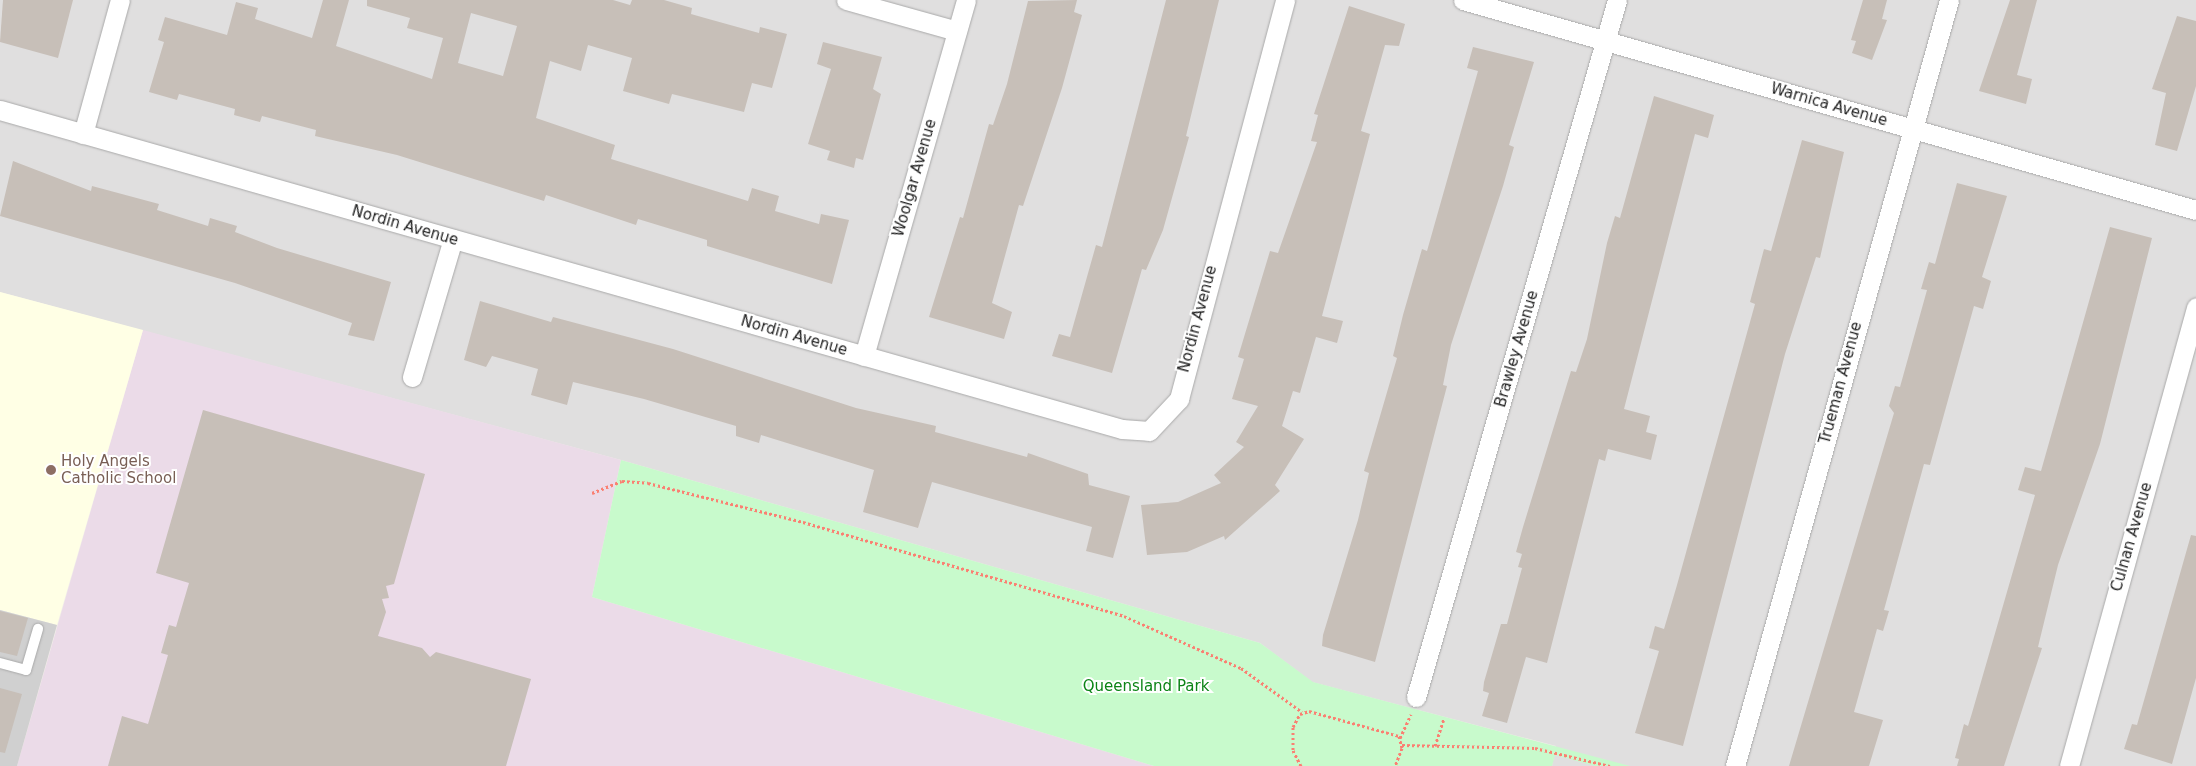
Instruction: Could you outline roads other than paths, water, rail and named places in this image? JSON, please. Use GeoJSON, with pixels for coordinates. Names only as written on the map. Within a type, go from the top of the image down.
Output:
{"type":"FeatureCollection","features":[{"type":"Feature","properties":{"kind":"street"},"geometry":{"type":"LineString","coordinates":[[83,134],[120,0]]}},
{"type":"Feature","properties":{"kind":"street"},"geometry":{"type":"LineString","coordinates":[[846,0],[957,31]]}},
{"type":"Feature","properties":{"kind":"street","name":"Woolgar Avenue"},"geometry":{"type":"LineString","coordinates":[[864,356],[966,0]]}},
{"type":"Feature","properties":{"kind":"street","name":"Nordin Avenue"},"geometry":{"type":"LineString","coordinates":[[0,110],[1132,432],[1149,431],[1158,425],[1179,399],[1286,0]]}},
{"type":"Feature","properties":{"kind":"street","name":"Warnica Avenue"},"geometry":{"type":"LineString","coordinates":[[1463,0],[2196,210]]}},
{"type":"Feature","properties":{"kind":"street","name":"Brawley Avenue"},"geometry":{"type":"LineString","coordinates":[[1416,697],[1617,0]]}},
{"type":"Feature","properties":{"kind":"street","name":"Trueman Avenue"},"geometry":{"type":"LineString","coordinates":[[1735,766],[1948,0]]}},
{"type":"Feature","properties":{"kind":"street"},"geometry":{"type":"LineString","coordinates":[[412,377],[453,239]]}},
{"type":"Feature","properties":{"kind":"street","name":"Culnan Avenue"},"geometry":{"type":"LineString","coordinates":[[2069,766],[2196,307]]}},
{"type":"Feature","properties":{"kind":"lane"},"geometry":{"type":"LineString","coordinates":[[0,663],[26,670],[38,629]]}},
{"type":"Feature","properties":{"kind":"place","name":"Holy Angels Catholic School"},"geometry":{"type":"Point","coordinates":[51,470]}},
{"type":"Feature","properties":{"kind":"park label","name":"Queensland Park"},"geometry":{"type":"Point","coordinates":[1146,687]}}]}
